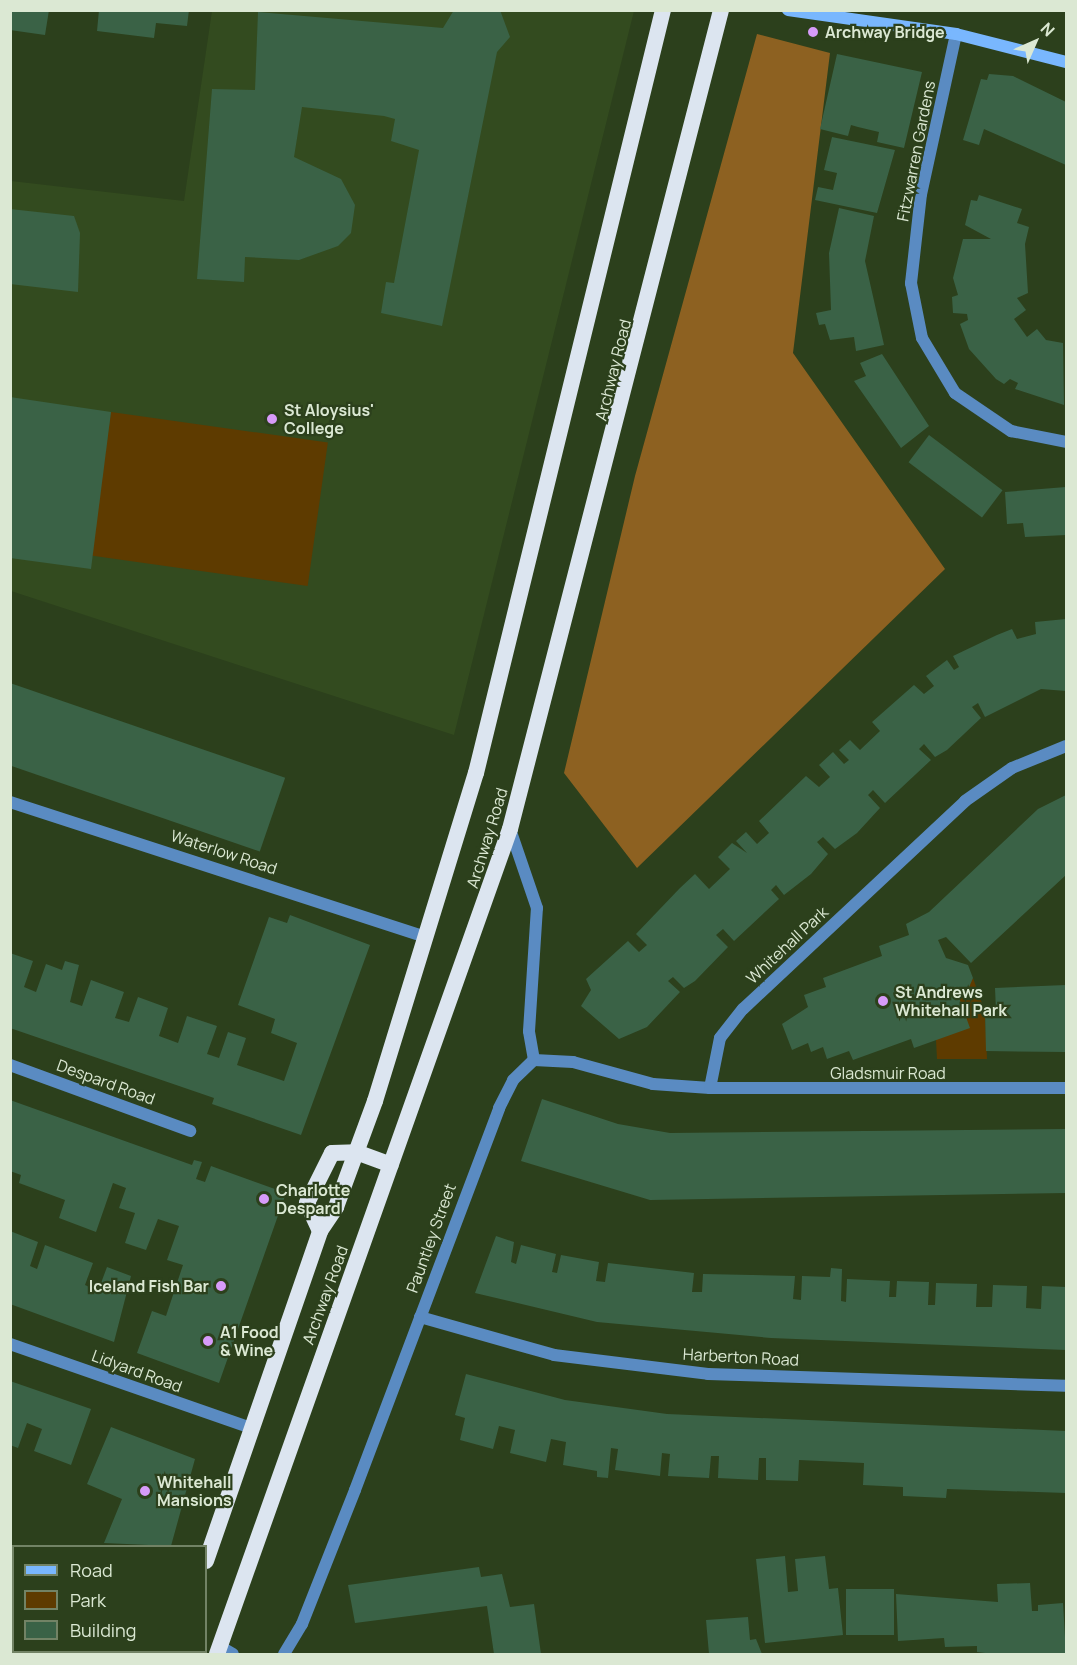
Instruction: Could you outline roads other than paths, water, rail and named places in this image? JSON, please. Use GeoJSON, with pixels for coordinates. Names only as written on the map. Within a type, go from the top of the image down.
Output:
{"type":"FeatureCollection","features":[{"type":"Feature","properties":{"kind":"highway","name":"Archway Road"},"geometry":{"type":"LineString","coordinates":[[207,1558],[320,1231],[333,1214],[356,1152],[426,937],[476,773],[663,10]]}},
{"type":"Feature","properties":{"kind":"highway","name":"Archway Road"},"geometry":{"type":"LineString","coordinates":[[223,1652],[510,829],[721,10]]}},
{"type":"Feature","properties":{"kind":"highway"},"geometry":{"type":"LineString","coordinates":[[320,1231],[307,1203],[315,1180],[332,1153],[356,1152],[391,1165]]}},
{"type":"Feature","properties":{"kind":"main road"},"geometry":{"type":"LineString","coordinates":[[788,10],[956,34],[1066,62]]}},
{"type":"Feature","properties":{"kind":"street","name":"Fitzwarren Gardens"},"geometry":{"type":"LineString","coordinates":[[956,34],[921,194],[911,283],[922,338],[955,393],[1011,431],[1066,442]]}},
{"type":"Feature","properties":{"kind":"street","name":"Whitehall Park"},"geometry":{"type":"LineString","coordinates":[[710,1088],[720,1038],[743,1009],[965,801],[1012,768],[1066,746]]}},
{"type":"Feature","properties":{"kind":"street","name":"Waterlow Road"},"geometry":{"type":"LineString","coordinates":[[10,802],[351,910],[426,937]]}},
{"type":"Feature","properties":{"kind":"street"},"geometry":{"type":"LineString","coordinates":[[510,829],[537,908],[529,1031],[534,1060],[573,1062],[653,1084],[710,1088]]}},
{"type":"Feature","properties":{"kind":"street","name":"Pauntley Street"},"geometry":{"type":"LineString","coordinates":[[284,1654],[302,1624],[499,1108],[513,1080],[534,1060]]}},
{"type":"Feature","properties":{"kind":"street","name":"Despard Road"},"geometry":{"type":"LineString","coordinates":[[10,1065],[190,1131]]}},
{"type":"Feature","properties":{"kind":"street","name":"Gladsmuir Road"},"geometry":{"type":"LineString","coordinates":[[710,1088],[1066,1088]]}},
{"type":"Feature","properties":{"kind":"street","name":"Harberton Road"},"geometry":{"type":"LineString","coordinates":[[420,1317],[554,1355],[708,1374],[1066,1386]]}},
{"type":"Feature","properties":{"kind":"street","name":"Lidyard Road"},"geometry":{"type":"LineString","coordinates":[[10,1344],[251,1428]]}},
{"type":"Feature","properties":{"kind":"place","name":"Archway Bridge"},"geometry":{"type":"Point","coordinates":[813,32]}},
{"type":"Feature","properties":{"kind":"place","name":"St Aloysius' College"},"geometry":{"type":"Point","coordinates":[272,419]}},
{"type":"Feature","properties":{"kind":"place","name":"St Andrews Whitehall Park"},"geometry":{"type":"Point","coordinates":[883,1001]}},
{"type":"Feature","properties":{"kind":"place","name":"Charlotte Despard"},"geometry":{"type":"Point","coordinates":[264,1199]}},
{"type":"Feature","properties":{"kind":"place","name":"Iceland Fish Bar"},"geometry":{"type":"Point","coordinates":[221,1286]}},
{"type":"Feature","properties":{"kind":"place","name":"A1 Food & Wine"},"geometry":{"type":"Point","coordinates":[208,1341]}},
{"type":"Feature","properties":{"kind":"place","name":"Whitehall Mansions"},"geometry":{"type":"Point","coordinates":[145,1491]}}]}
